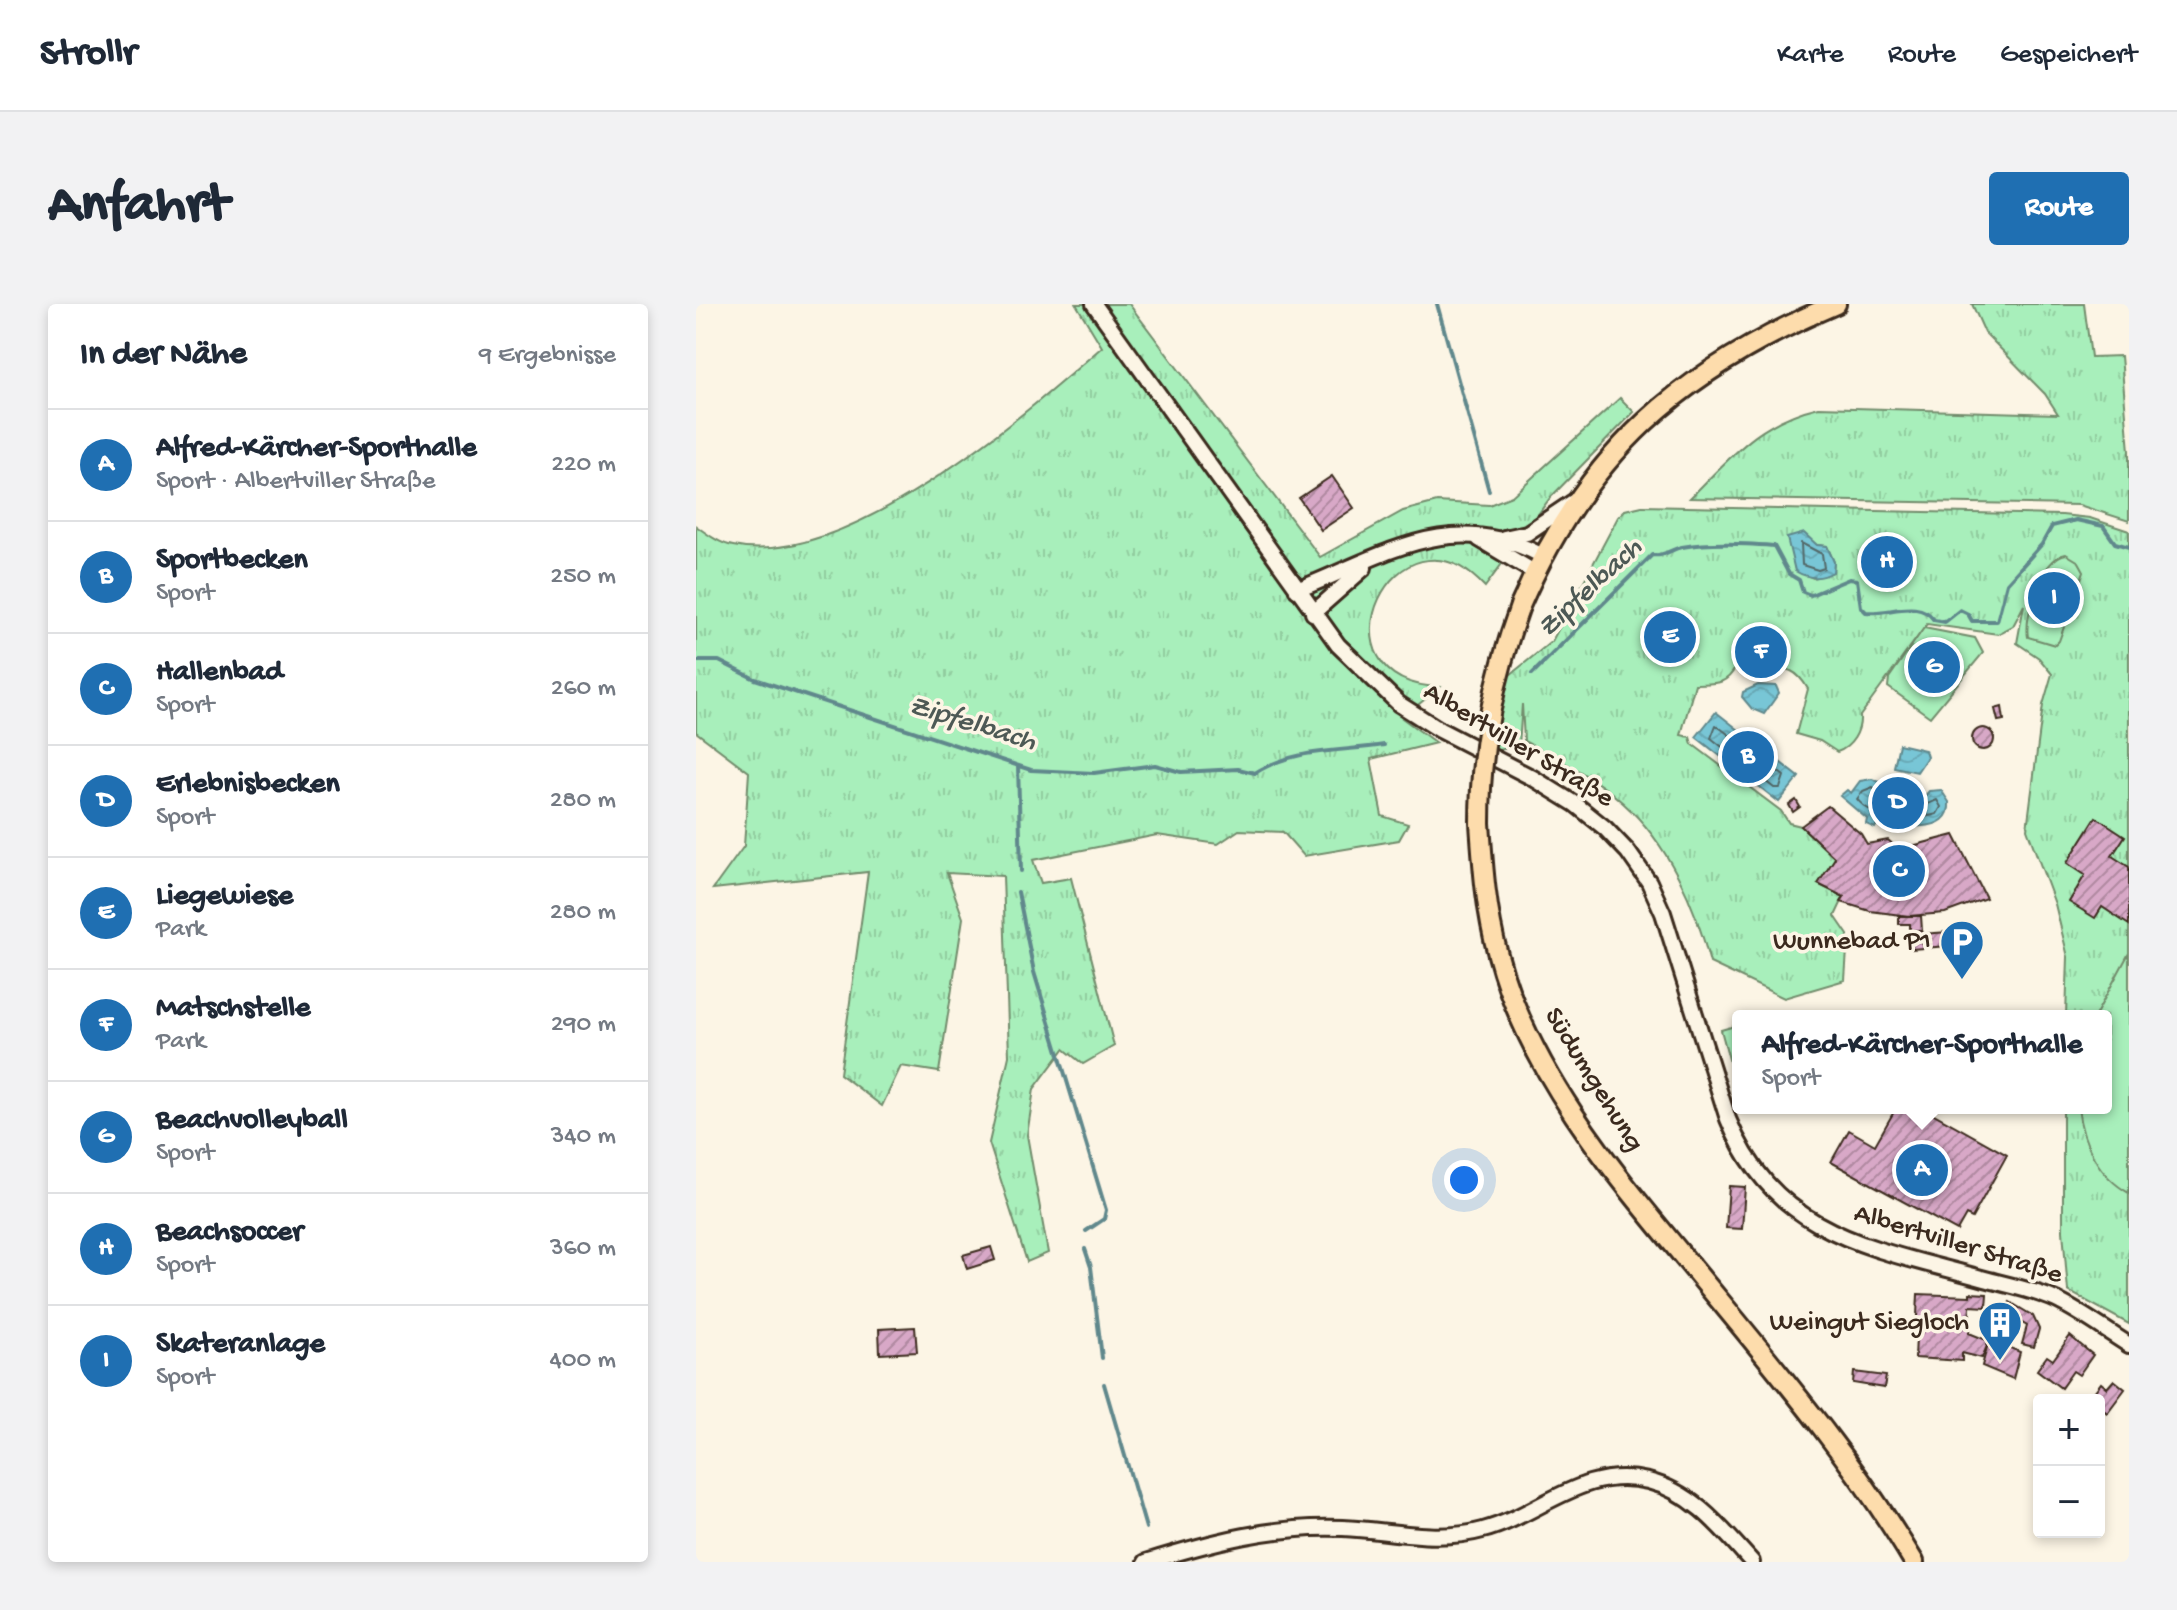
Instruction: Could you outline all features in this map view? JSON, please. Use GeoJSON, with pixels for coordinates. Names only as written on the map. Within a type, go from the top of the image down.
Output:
{"type":"FeatureCollection","features":[{"type":"Feature","properties":{"kind":"main road","name":"Südumgehung"},"geometry":{"type":"LineString","coordinates":[[1830,306],[1771,332],[1678,392],[1641,424],[1574,502],[1538,564],[1520,606],[1500,664],[1484,732],[1480,823],[1484,894],[1498,957],[1521,1020],[1584,1129],[1648,1214],[1847,1459],[1914,1562]]}},
{"type":"Feature","properties":{"kind":"street","name":"Albertviller Straße"},"geometry":{"type":"LineString","coordinates":[[1094,304],[1313,613],[1381,689],[1440,730],[1575,804],[1628,852],[1649,882],[1663,913],[1740,1149],[1760,1175],[1786,1201],[1827,1230],[1860,1246],[2055,1300],[2129,1345]]}},
{"type":"Feature","properties":{"kind":"street"},"geometry":{"type":"LineString","coordinates":[[1297,590],[1424,539],[1471,535],[1503,538],[1527,533],[1574,502]]}},
{"type":"Feature","properties":{"kind":"street"},"geometry":{"type":"LineString","coordinates":[[1471,535],[1538,564]]}},
{"type":"Feature","properties":{"kind":"street"},"geometry":{"type":"LineString","coordinates":[[1503,538],[1538,564]]}},
{"type":"Feature","properties":{"kind":"street"},"geometry":{"type":"LineString","coordinates":[[1313,613],[1374,559]]}},
{"type":"Feature","properties":{"kind":"street"},"geometry":{"type":"LineString","coordinates":[[1146,1562],[1217,1540],[1299,1528],[1457,1536],[1486,1530],[1580,1485],[1624,1478],[1647,1480],[1675,1490],[1697,1505],[1752,1562]]}},
{"type":"Feature","properties":{"kind":"green space"},"geometry":{"type":"Polygon","coordinates":[[[1076,304],[1129,304],[1320,557],[1403,511],[1437,502],[1489,505],[1512,496],[1620,398],[1634,412],[1550,498],[1485,587],[1452,563],[1422,561],[1396,575],[1379,599],[1372,628],[1378,656],[1400,678],[1440,687],[1402,718],[1436,743],[1371,759],[1382,816],[1408,824],[1399,840],[1304,856],[1283,832],[1239,830],[1218,844],[1157,835],[1033,860],[1041,883],[1071,878],[1114,1046],[1083,1064],[1064,1049],[1034,1089],[1027,1135],[1048,1253],[1027,1262],[989,1143],[1009,1056],[1003,876],[947,873],[963,918],[939,1072],[901,1066],[882,1106],[840,1074],[868,872],[713,889],[744,846],[749,772],[696,732],[696,526],[728,545],[778,547],[827,535],[879,512],[980,447],[1102,347],[1076,304]]]}},
{"type":"Feature","properties":{"kind":"green space"},"geometry":{"type":"Polygon","coordinates":[[[1972,304],[2084,304],[2091,357],[2121,356],[2129,451],[2129,521],[2079,505],[1690,498],[1733,454],[1763,431],[1779,421],[1819,407],[2058,414],[2045,394],[1985,333],[1972,304]]]}},
{"type":"Feature","properties":{"kind":"green space"},"geometry":{"type":"Polygon","coordinates":[[[1642,506],[2062,515],[2090,518],[2129,531],[2129,1324],[2068,1291],[2063,1231],[2063,1114],[2112,1114],[2112,1010],[2066,1010],[2068,957],[2055,904],[2027,829],[2043,705],[2052,674],[2039,658],[2017,643],[2024,605],[2013,626],[1998,634],[1927,624],[1860,716],[1854,738],[1837,752],[1820,741],[1796,734],[1808,689],[1794,672],[1747,663],[1735,668],[1723,681],[1695,684],[1681,735],[1690,737],[1692,744],[1781,811],[1789,823],[1801,826],[1835,858],[1818,884],[1844,897],[1835,916],[1848,935],[1845,980],[1784,998],[1710,963],[1688,898],[1654,837],[1623,803],[1600,785],[1524,741],[1522,704],[1519,746],[1493,751],[1505,679],[1552,641],[1618,517],[1625,510],[1642,506]],[[1827,546],[1791,549],[1795,570],[1813,578],[1833,572],[1834,562],[1827,546]]]}},
{"type":"Feature","properties":{"kind":"green space"},"geometry":{"type":"Polygon","coordinates":[[[1878,545],[1900,548],[1896,580],[1875,577],[1878,545]]]}},
{"type":"Feature","properties":{"kind":"green space"},"geometry":{"type":"Polygon","coordinates":[[[2066,554],[2079,562],[2084,571],[2055,645],[2028,637],[2027,627],[2042,576],[2057,558],[2066,554]]]}},
{"type":"Feature","properties":{"kind":"green space"},"geometry":{"type":"Polygon","coordinates":[[[1924,628],[1975,638],[1983,653],[1930,717],[1888,687],[1889,678],[1924,628]]]}},
{"type":"Feature","properties":{"kind":"green space"},"geometry":{"type":"Polygon","coordinates":[[[2129,953],[2129,1193],[2100,1168],[2093,1157],[2079,1114],[2112,1114],[2112,1010],[2098,1010],[2129,953]]]}},
{"type":"Feature","properties":{"kind":"green space"},"geometry":{"type":"Polygon","coordinates":[[[1732,1027],[1732,1070],[1721,1030],[1732,1027]]]}},
{"type":"Feature","properties":{"kind":"water"},"geometry":{"type":"Polygon","coordinates":[[[1804,533],[1817,545],[1827,546],[1834,562],[1833,572],[1814,577],[1795,571],[1787,538],[1804,533]]]}},
{"type":"Feature","properties":{"kind":"water"},"geometry":{"type":"Polygon","coordinates":[[[1758,685],[1776,686],[1779,693],[1764,714],[1752,709],[1742,697],[1743,692],[1758,685]]]}},
{"type":"Feature","properties":{"kind":"water"},"geometry":{"type":"Polygon","coordinates":[[[1716,712],[1799,777],[1779,802],[1696,737],[1716,712]]]}},
{"type":"Feature","properties":{"kind":"water"},"geometry":{"type":"Polygon","coordinates":[[[1899,744],[1925,750],[1927,757],[1917,772],[1894,767],[1899,744]]]}},
{"type":"Feature","properties":{"kind":"water"},"geometry":{"type":"Polygon","coordinates":[[[1872,779],[1885,784],[1889,793],[1893,788],[1919,791],[1923,798],[1929,791],[1941,790],[1949,802],[1948,813],[1942,820],[1923,826],[1879,820],[1875,828],[1866,824],[1867,819],[1840,796],[1847,790],[1851,793],[1860,781],[1872,779]]]}},
{"type":"Feature","properties":{"kind":"building"},"geometry":{"type":"Polygon","coordinates":[[[1332,476],[1354,508],[1321,530],[1299,498],[1332,476]]]}},
{"type":"Feature","properties":{"kind":"building"},"geometry":{"type":"Polygon","coordinates":[[[2002,707],[2004,720],[1998,721],[1995,709],[2002,707]]]}},
{"type":"Feature","properties":{"kind":"building"},"geometry":{"type":"Polygon","coordinates":[[[1979,728],[1987,728],[1994,739],[1987,750],[1979,750],[1972,743],[1972,735],[1979,728]]]}},
{"type":"Feature","properties":{"kind":"building"},"geometry":{"type":"Polygon","coordinates":[[[1796,800],[1800,807],[1793,812],[1789,805],[1796,800]]]}},
{"type":"Feature","properties":{"kind":"building"},"geometry":{"type":"Polygon","coordinates":[[[1828,806],[1861,834],[1867,844],[1888,840],[1903,853],[1912,846],[1954,835],[1986,898],[1945,913],[1909,916],[1870,911],[1841,902],[1844,897],[1818,884],[1835,858],[1801,826],[1828,806]]]}},
{"type":"Feature","properties":{"kind":"building"},"geometry":{"type":"Polygon","coordinates":[[[2096,817],[2125,836],[2112,856],[2129,867],[2129,925],[2102,907],[2095,918],[2069,902],[2085,875],[2067,863],[2096,817]]]}},
{"type":"Feature","properties":{"kind":"building"},"geometry":{"type":"Polygon","coordinates":[[[1899,916],[1921,916],[1922,930],[1910,931],[1910,924],[1899,924],[1899,916]]]}},
{"type":"Feature","properties":{"kind":"building"},"geometry":{"type":"Polygon","coordinates":[[[1922,930],[1922,941],[1911,942],[1910,931],[1922,930]]]}},
{"type":"Feature","properties":{"kind":"building"},"geometry":{"type":"Polygon","coordinates":[[[1948,932],[1949,946],[1923,948],[1922,934],[1948,932]]]}},
{"type":"Feature","properties":{"kind":"building"},"geometry":{"type":"Polygon","coordinates":[[[1922,941],[1923,948],[1912,949],[1911,942],[1922,941]]]}},
{"type":"Feature","properties":{"kind":"building"},"geometry":{"type":"Polygon","coordinates":[[[1893,1114],[1934,1114],[2007,1155],[1972,1218],[1966,1215],[1957,1231],[1831,1162],[1849,1130],[1875,1145],[1893,1114]]]}},
{"type":"Feature","properties":{"kind":"building"},"geometry":{"type":"Polygon","coordinates":[[[1729,1186],[1745,1187],[1742,1229],[1726,1228],[1729,1186]]]}},
{"type":"Feature","properties":{"kind":"building"},"geometry":{"type":"Polygon","coordinates":[[[991,1247],[995,1260],[967,1269],[963,1255],[991,1247]]]}},
{"type":"Feature","properties":{"kind":"building"},"geometry":{"type":"Polygon","coordinates":[[[1970,1293],[1987,1294],[1986,1307],[1970,1306],[1969,1333],[1989,1341],[1982,1358],[1962,1353],[1962,1361],[1915,1358],[1918,1294],[1970,1296],[1970,1293]]]}},
{"type":"Feature","properties":{"kind":"building"},"geometry":{"type":"Polygon","coordinates":[[[2010,1302],[2033,1316],[2039,1329],[2034,1347],[2022,1344],[2027,1326],[2004,1312],[2010,1302]]]}},
{"type":"Feature","properties":{"kind":"building"},"geometry":{"type":"Polygon","coordinates":[[[915,1327],[917,1352],[880,1354],[879,1329],[915,1327]]]}},
{"type":"Feature","properties":{"kind":"building"},"geometry":{"type":"Polygon","coordinates":[[[2070,1336],[2093,1355],[2079,1375],[2073,1371],[2061,1388],[2037,1370],[2047,1356],[2053,1360],[2070,1336]]]}},
{"type":"Feature","properties":{"kind":"building","name":"Weingut Siegloch"},"geometry":{"type":"Polygon","coordinates":[[[1989,1340],[1994,1342],[1993,1347],[2003,1345],[2020,1352],[2013,1379],[1982,1366],[1989,1340]]]}},
{"type":"Feature","properties":{"kind":"building"},"geometry":{"type":"Polygon","coordinates":[[[1854,1372],[1886,1376],[1884,1388],[1853,1383],[1854,1372]]]}},
{"type":"Feature","properties":{"kind":"building"},"geometry":{"type":"Polygon","coordinates":[[[2114,1380],[2125,1389],[2107,1413],[2105,1394],[2093,1394],[2101,1383],[2107,1388],[2114,1380]]]}},
{"type":"Feature","properties":{"kind":"waterway"},"geometry":{"type":"LineString","coordinates":[[1437,304],[1489,491]]}},
{"type":"Feature","properties":{"kind":"waterway","name":"Zipfelbach"},"geometry":{"type":"LineString","coordinates":[[1532,674],[1652,555],[1682,547],[1717,544],[1774,546],[1789,574],[1799,580],[1803,592],[1811,595],[1849,579],[1857,580],[1861,607],[1866,612],[1920,610],[1934,620],[1945,622],[1960,610],[1968,614],[1972,621],[1997,621],[2007,583],[2042,544],[2052,526],[2076,520],[2103,526],[2115,543],[2129,547]]}},
{"type":"Feature","properties":{"kind":"waterway","name":"Zipfelbach"},"geometry":{"type":"LineString","coordinates":[[696,661],[719,661],[755,679],[1031,770],[1094,773],[1155,765],[1181,772],[1238,769],[1255,773],[1302,755],[1384,745]]}},
{"type":"Feature","properties":{"kind":"waterway"},"geometry":{"type":"LineString","coordinates":[[1018,766],[1021,871]]}},
{"type":"Feature","properties":{"kind":"waterway"},"geometry":{"type":"LineString","coordinates":[[1018,892],[1034,972],[1106,1210],[1104,1219],[1086,1231]]}},
{"type":"Feature","properties":{"kind":"waterway"},"geometry":{"type":"LineString","coordinates":[[1085,1249],[1091,1267],[1102,1358]]}},
{"type":"Feature","properties":{"kind":"waterway"},"geometry":{"type":"LineString","coordinates":[[1104,1384],[1146,1528]]}},
{"type":"Feature","properties":{"kind":"place","name":"Beachsoccer"},"geometry":{"type":"Point","coordinates":[1887,562]}},
{"type":"Feature","properties":{"kind":"place","name":"Skateranlage"},"geometry":{"type":"Point","coordinates":[2054,598]}},
{"type":"Feature","properties":{"kind":"place","name":"Liegewiese"},"geometry":{"type":"Point","coordinates":[1670,637]}},
{"type":"Feature","properties":{"kind":"place","name":"Matschstelle"},"geometry":{"type":"Point","coordinates":[1761,652]}},
{"type":"Feature","properties":{"kind":"place","name":"Beachvolleyball"},"geometry":{"type":"Point","coordinates":[1934,667]}},
{"type":"Feature","properties":{"kind":"place","name":"Sportbecken"},"geometry":{"type":"Point","coordinates":[1748,757]}},
{"type":"Feature","properties":{"kind":"place","name":"Erlebnisbecken"},"geometry":{"type":"Point","coordinates":[1898,803]}},
{"type":"Feature","properties":{"kind":"place","name":"Hallenbad"},"geometry":{"type":"Point","coordinates":[1899,871]}},
{"type":"Feature","properties":{"kind":"place","name":"Wunnebad P1"},"geometry":{"type":"Point","coordinates":[1962,981]}},
{"type":"Feature","properties":{"kind":"place","name":"Alfred-Kärcher-Sporthalle"},"geometry":{"type":"Point","coordinates":[1922,1170]}},
{"type":"Feature","properties":{"kind":"place","name":"Weingut Siegloch"},"geometry":{"type":"Point","coordinates":[2000,1362]}}]}
